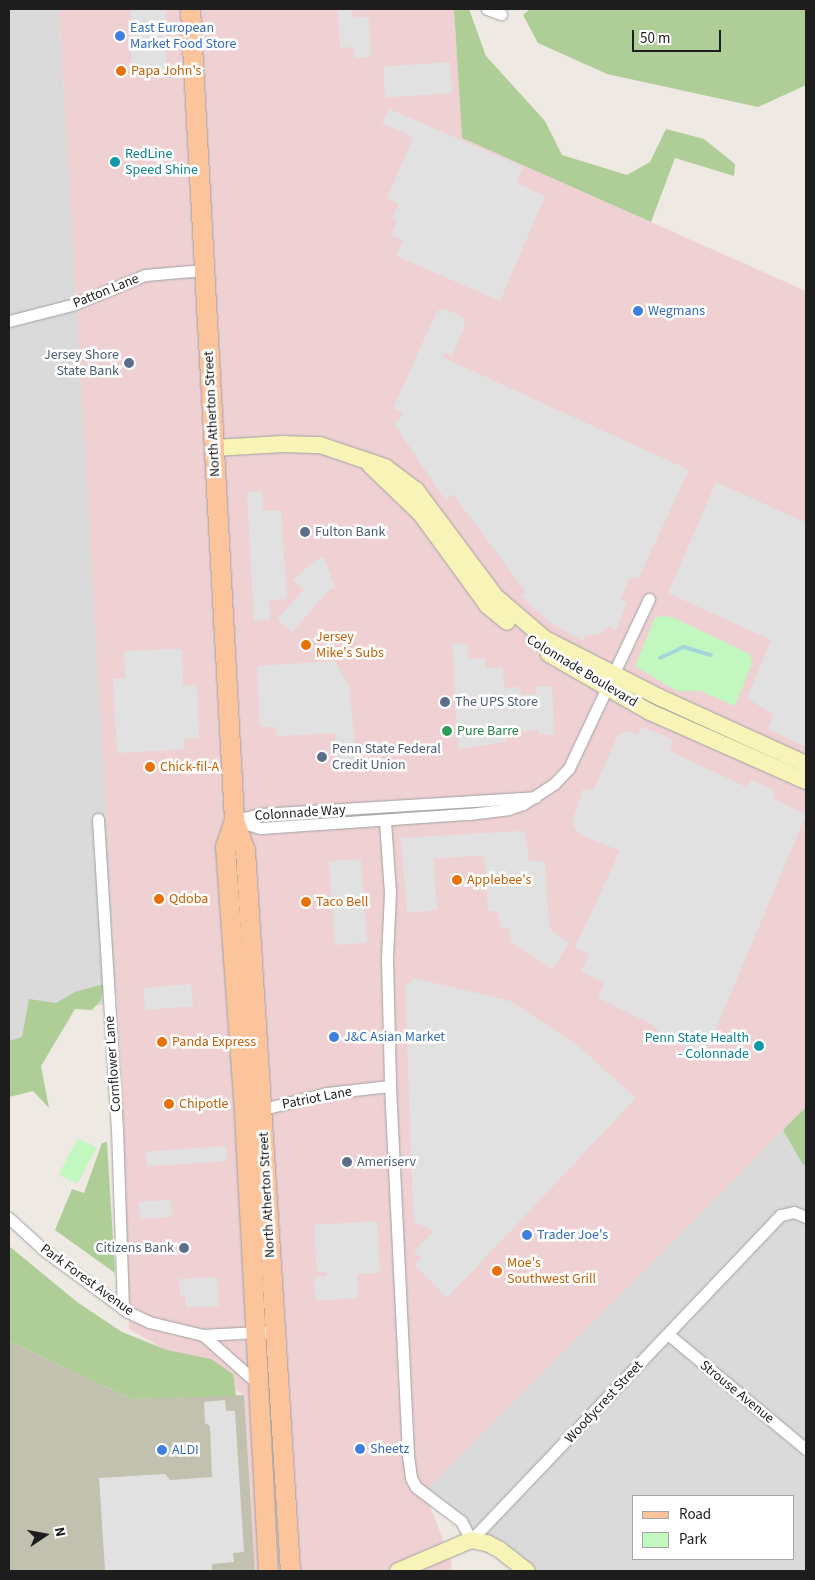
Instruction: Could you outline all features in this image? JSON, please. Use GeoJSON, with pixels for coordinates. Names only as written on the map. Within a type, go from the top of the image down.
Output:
{"type":"FeatureCollection","features":[{"type":"Feature","properties":{"kind":"main road","name":"North Atherton Street"},"geometry":{"type":"LineString","coordinates":[[190,9],[234,820],[244,850],[290,1571]]}},
{"type":"Feature","properties":{"kind":"main road","name":"North Atherton Street"},"geometry":{"type":"LineString","coordinates":[[234,820],[225,846],[244,1114],[268,1571]]}},
{"type":"Feature","properties":{"kind":"street"},"geometry":{"type":"LineString","coordinates":[[487,9],[501,14]]}},
{"type":"Feature","properties":{"kind":"street","name":"Patton Lane"},"geometry":{"type":"LineString","coordinates":[[9,321],[72,305],[145,275],[204,270]]}},
{"type":"Feature","properties":{"kind":"street","name":"Colonnade Boulevard"},"geometry":{"type":"LineString","coordinates":[[214,448],[302,444],[324,446],[388,468],[416,490],[494,596],[544,639],[612,682],[650,712],[806,781]]}},
{"type":"Feature","properties":{"kind":"street","name":"Colonnade Way"},"geometry":{"type":"LineString","coordinates":[[234,820],[260,828],[385,821],[508,809],[535,797],[554,784],[569,768],[612,682],[649,600]]}},
{"type":"Feature","properties":{"kind":"street","name":"Colonnade Boulevard"},"geometry":{"type":"LineString","coordinates":[[612,682],[806,764]]}},
{"type":"Feature","properties":{"kind":"street","name":"Colonnade Way"},"geometry":{"type":"LineString","coordinates":[[234,820],[260,814],[535,797]]}},
{"type":"Feature","properties":{"kind":"street","name":"Colonnade Way"},"geometry":{"type":"LineString","coordinates":[[385,821],[395,814],[433,810],[458,802]]}},
{"type":"Feature","properties":{"kind":"street","name":"Cornflower Lane"},"geometry":{"type":"LineString","coordinates":[[98,819],[117,1128],[123,1308]]}},
{"type":"Feature","properties":{"kind":"street"},"geometry":{"type":"LineString","coordinates":[[385,821],[390,892],[387,959],[390,1086],[406,1429],[411,1478],[416,1487],[461,1521],[471,1540],[493,1546],[527,1571]]}},
{"type":"Feature","properties":{"kind":"street","name":"Patriot Lane"},"geometry":{"type":"LineString","coordinates":[[244,1114],[327,1093],[390,1086]]}},
{"type":"Feature","properties":{"kind":"street","name":"Woodycrest Street"},"geometry":{"type":"LineString","coordinates":[[398,1571],[471,1540],[669,1335],[781,1215],[794,1212],[806,1217]]}},
{"type":"Feature","properties":{"kind":"street","name":"Park Forest Avenue"},"geometry":{"type":"LineString","coordinates":[[9,1218],[46,1251],[123,1308],[170,1330],[203,1335],[276,1331]]}},
{"type":"Feature","properties":{"kind":"street"},"geometry":{"type":"LineString","coordinates":[[203,1335],[258,1383]]}},
{"type":"Feature","properties":{"kind":"street","name":"Strouse Avenue"},"geometry":{"type":"LineString","coordinates":[[669,1335],[806,1449]]}},
{"type":"Feature","properties":{"kind":"shaded area"},"geometry":{"type":"Polygon","coordinates":[[[9,9],[59,9],[117,992],[103,1005],[66,1009],[9,1074],[9,9]]]}},
{"type":"Feature","properties":{"kind":"shaded area"},"geometry":{"type":"Polygon","coordinates":[[[59,9],[454,9],[462,138],[806,291],[806,1107],[424,1492],[451,1559],[452,1571],[255,1571],[244,1395],[129,1329],[121,1068],[59,9]]]}},
{"type":"Feature","properties":{"kind":"shaded area"},"geometry":{"type":"Polygon","coordinates":[[[131,9],[166,9],[166,77],[131,77],[131,9]]]}},
{"type":"Feature","properties":{"kind":"shaded area"},"geometry":{"type":"Polygon","coordinates":[[[338,9],[352,9],[353,18],[369,17],[371,57],[355,58],[354,47],[340,48],[338,9]]]}},
{"type":"Feature","properties":{"kind":"shaded area"},"geometry":{"type":"Polygon","coordinates":[[[450,62],[452,93],[385,98],[383,67],[450,62]]]}},
{"type":"Feature","properties":{"kind":"shaded area"},"geometry":{"type":"Polygon","coordinates":[[[389,109],[523,167],[516,183],[545,196],[500,301],[396,256],[403,240],[391,235],[397,221],[392,218],[399,204],[387,198],[413,137],[382,123],[389,109]]]}},
{"type":"Feature","properties":{"kind":"shaded area"},"geometry":{"type":"Polygon","coordinates":[[[445,309],[463,317],[465,326],[452,356],[444,353],[442,357],[689,470],[638,579],[630,577],[620,600],[627,603],[616,630],[608,626],[599,635],[586,635],[583,641],[549,622],[522,596],[525,591],[453,494],[445,500],[394,423],[402,417],[402,413],[393,408],[437,311],[445,309]]]}},
{"type":"Feature","properties":{"kind":"shaded area"},"geometry":{"type":"Polygon","coordinates":[[[716,482],[806,523],[806,747],[768,729],[773,715],[747,698],[771,640],[668,593],[716,482]]]}},
{"type":"Feature","properties":{"kind":"shaded area"},"geometry":{"type":"Polygon","coordinates":[[[262,491],[263,511],[281,510],[287,599],[269,600],[270,620],[254,621],[247,492],[262,491]]]}},
{"type":"Feature","properties":{"kind":"shaded area"},"geometry":{"type":"Polygon","coordinates":[[[324,557],[335,588],[330,589],[292,632],[277,619],[304,590],[293,580],[313,562],[324,557]]]}},
{"type":"Feature","properties":{"kind":"shaded area"},"geometry":{"type":"Polygon","coordinates":[[[467,643],[468,659],[485,658],[486,668],[503,667],[504,688],[520,687],[521,695],[536,694],[535,687],[552,686],[554,734],[539,735],[538,730],[507,732],[507,742],[458,749],[452,644],[467,643]]]}},
{"type":"Feature","properties":{"kind":"shaded area"},"geometry":{"type":"Polygon","coordinates":[[[182,649],[183,685],[197,685],[199,738],[184,739],[185,749],[117,753],[113,679],[125,678],[124,651],[182,649]]]}},
{"type":"Feature","properties":{"kind":"shaded area"},"geometry":{"type":"Polygon","coordinates":[[[335,661],[349,687],[357,762],[336,763],[335,733],[277,736],[276,727],[260,727],[257,666],[335,661]]]}},
{"type":"Feature","properties":{"kind":"shaded area"},"geometry":{"type":"Polygon","coordinates":[[[642,727],[673,739],[670,751],[746,787],[752,780],[774,790],[773,798],[806,815],[706,1052],[691,1054],[675,1037],[668,1043],[653,1025],[598,998],[604,983],[581,971],[589,954],[575,947],[620,851],[579,834],[572,822],[583,789],[593,791],[618,735],[627,731],[637,735],[642,727]]]}},
{"type":"Feature","properties":{"kind":"shaded area"},"geometry":{"type":"Polygon","coordinates":[[[520,831],[525,833],[529,861],[545,861],[549,928],[569,943],[552,969],[511,942],[509,929],[500,927],[498,911],[488,911],[484,855],[434,859],[437,910],[407,913],[401,838],[520,831]]]}},
{"type":"Feature","properties":{"kind":"shaded area"},"geometry":{"type":"Polygon","coordinates":[[[361,859],[367,943],[335,945],[329,861],[361,859]]]}},
{"type":"Feature","properties":{"kind":"shaded area"},"geometry":{"type":"Polygon","coordinates":[[[414,978],[510,1001],[578,1046],[636,1098],[447,1298],[415,1265],[421,1258],[414,1251],[434,1231],[415,1222],[413,1210],[405,983],[409,984],[414,978]]]}},
{"type":"Feature","properties":{"kind":"shaded area"},"geometry":{"type":"Polygon","coordinates":[[[191,984],[193,1006],[145,1010],[143,988],[191,984]]]}},
{"type":"Feature","properties":{"kind":"shaded area"},"geometry":{"type":"Polygon","coordinates":[[[806,1107],[806,1571],[527,1571],[424,1492],[806,1107]]]}},
{"type":"Feature","properties":{"kind":"shaded area"},"geometry":{"type":"Polygon","coordinates":[[[226,1146],[227,1161],[147,1167],[146,1152],[226,1146]]]}},
{"type":"Feature","properties":{"kind":"shaded area"},"geometry":{"type":"Polygon","coordinates":[[[171,1200],[172,1217],[140,1219],[139,1202],[171,1200]]]}},
{"type":"Feature","properties":{"kind":"shaded area"},"geometry":{"type":"Polygon","coordinates":[[[377,1221],[380,1273],[357,1274],[358,1298],[316,1301],[314,1277],[327,1276],[327,1272],[317,1272],[314,1225],[377,1221]]]}},
{"type":"Feature","properties":{"kind":"shaded area"},"geometry":{"type":"Polygon","coordinates":[[[217,1277],[219,1306],[186,1307],[185,1295],[180,1296],[179,1279],[217,1277]]]}},
{"type":"Feature","properties":{"kind":"shaded area"},"geometry":{"type":"Polygon","coordinates":[[[9,1341],[131,1399],[244,1395],[255,1571],[9,1571],[9,1341]]]}},
{"type":"Feature","properties":{"kind":"shaded area"},"geometry":{"type":"Polygon","coordinates":[[[225,1400],[226,1411],[235,1411],[244,1552],[233,1553],[234,1562],[212,1564],[212,1571],[105,1570],[99,1478],[165,1474],[170,1480],[212,1477],[210,1426],[205,1423],[204,1402],[225,1400]]]}},
{"type":"Feature","properties":{"kind":"green space"},"geometry":{"type":"Polygon","coordinates":[[[454,9],[469,9],[486,56],[545,121],[562,155],[627,175],[650,162],[666,129],[704,139],[735,164],[734,176],[675,158],[651,222],[462,138],[454,9]]]}},
{"type":"Feature","properties":{"kind":"green space"},"geometry":{"type":"Polygon","coordinates":[[[530,9],[806,9],[806,85],[758,107],[607,74],[538,43],[523,15],[530,9]]]}},
{"type":"Feature","properties":{"kind":"green space"},"geometry":{"type":"Polygon","coordinates":[[[662,616],[672,617],[750,654],[752,663],[735,706],[701,691],[677,691],[635,666],[655,618],[662,616]]]}},
{"type":"Feature","properties":{"kind":"green space"},"geometry":{"type":"Polygon","coordinates":[[[104,984],[101,1000],[92,1010],[75,1009],[41,1066],[49,1108],[33,1091],[9,1097],[9,1041],[22,1037],[29,999],[56,1003],[75,992],[104,984]]]}},
{"type":"Feature","properties":{"kind":"green space"},"geometry":{"type":"Polygon","coordinates":[[[806,1107],[806,1164],[803,1165],[783,1130],[806,1107]]]}},
{"type":"Feature","properties":{"kind":"green space"},"geometry":{"type":"Polygon","coordinates":[[[78,1138],[97,1148],[77,1184],[59,1174],[78,1138]]]}},
{"type":"Feature","properties":{"kind":"green space"},"geometry":{"type":"Polygon","coordinates":[[[107,1142],[115,1273],[55,1230],[72,1189],[84,1193],[102,1143],[107,1142]]]}},
{"type":"Feature","properties":{"kind":"green space"},"geometry":{"type":"Polygon","coordinates":[[[9,1246],[77,1302],[122,1332],[167,1350],[211,1359],[233,1374],[236,1396],[131,1399],[9,1341],[9,1246]]]}},
{"type":"Feature","properties":{"kind":"waterway"},"geometry":{"type":"LineString","coordinates":[[660,658],[684,647],[711,655]]}},
{"type":"Feature","properties":{"kind":"place","name":"East European Market Food Store"},"geometry":{"type":"Point","coordinates":[120,36]}},
{"type":"Feature","properties":{"kind":"place","name":"Papa John's"},"geometry":{"type":"Point","coordinates":[121,71]}},
{"type":"Feature","properties":{"kind":"place","name":"RedLine Speed Shine"},"geometry":{"type":"Point","coordinates":[115,162]}},
{"type":"Feature","properties":{"kind":"place","name":"Wegmans"},"geometry":{"type":"Point","coordinates":[638,311]}},
{"type":"Feature","properties":{"kind":"place","name":"Jersey Shore State Bank"},"geometry":{"type":"Point","coordinates":[129,363]}},
{"type":"Feature","properties":{"kind":"place","name":"Fulton Bank"},"geometry":{"type":"Point","coordinates":[305,532]}},
{"type":"Feature","properties":{"kind":"place","name":"Jersey Mike's Subs"},"geometry":{"type":"Point","coordinates":[306,645]}},
{"type":"Feature","properties":{"kind":"place","name":"The UPS Store"},"geometry":{"type":"Point","coordinates":[445,702]}},
{"type":"Feature","properties":{"kind":"place","name":"Pure Barre"},"geometry":{"type":"Point","coordinates":[447,731]}},
{"type":"Feature","properties":{"kind":"place","name":"Penn State Federal Credit Union"},"geometry":{"type":"Point","coordinates":[322,757]}},
{"type":"Feature","properties":{"kind":"place","name":"Chick-fil-A"},"geometry":{"type":"Point","coordinates":[150,767]}},
{"type":"Feature","properties":{"kind":"place","name":"Applebee's"},"geometry":{"type":"Point","coordinates":[457,880]}},
{"type":"Feature","properties":{"kind":"place","name":"Qdoba"},"geometry":{"type":"Point","coordinates":[159,899]}},
{"type":"Feature","properties":{"kind":"place","name":"Taco Bell"},"geometry":{"type":"Point","coordinates":[306,902]}},
{"type":"Feature","properties":{"kind":"place","name":"J&C Asian Market"},"geometry":{"type":"Point","coordinates":[334,1037]}},
{"type":"Feature","properties":{"kind":"place","name":"Panda Express"},"geometry":{"type":"Point","coordinates":[162,1042]}},
{"type":"Feature","properties":{"kind":"place","name":"Penn State Health - Colonnade"},"geometry":{"type":"Point","coordinates":[759,1046]}},
{"type":"Feature","properties":{"kind":"place","name":"Chipotle"},"geometry":{"type":"Point","coordinates":[169,1104]}},
{"type":"Feature","properties":{"kind":"place","name":"Ameriserv"},"geometry":{"type":"Point","coordinates":[347,1162]}},
{"type":"Feature","properties":{"kind":"place","name":"Trader Joe's"},"geometry":{"type":"Point","coordinates":[527,1235]}},
{"type":"Feature","properties":{"kind":"place","name":"Citizens Bank"},"geometry":{"type":"Point","coordinates":[184,1248]}},
{"type":"Feature","properties":{"kind":"place","name":"Moe's Southwest Grill"},"geometry":{"type":"Point","coordinates":[497,1271]}},
{"type":"Feature","properties":{"kind":"place","name":"Sheetz"},"geometry":{"type":"Point","coordinates":[360,1449]}},
{"type":"Feature","properties":{"kind":"place","name":"ALDI"},"geometry":{"type":"Point","coordinates":[162,1450]}}]}
